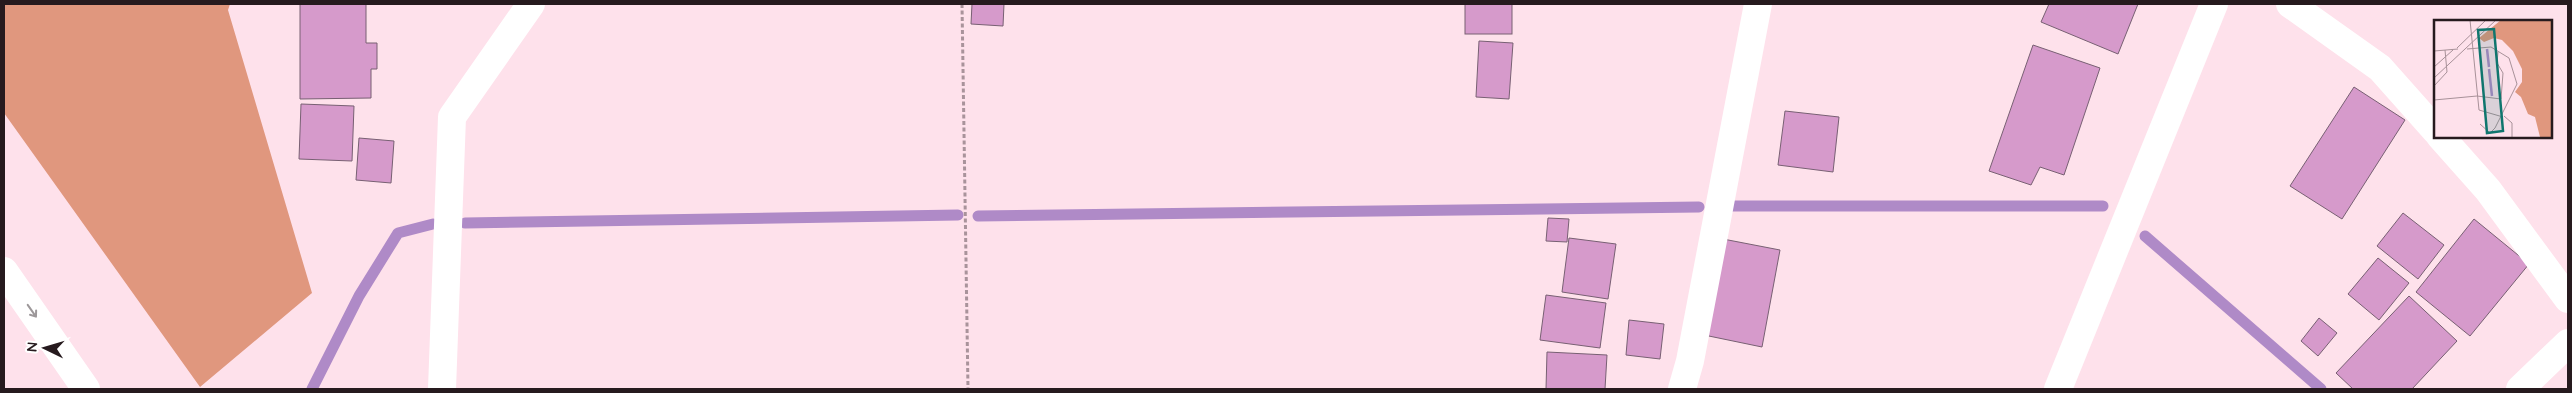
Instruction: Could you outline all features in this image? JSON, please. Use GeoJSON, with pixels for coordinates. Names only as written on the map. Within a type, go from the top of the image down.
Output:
{"type":"FeatureCollection","features":[{"type":"Feature","properties":{"kind":"main road"},"geometry":{"type":"LineString","coordinates":[[442,389],[452,117],[531,4]]}},
{"type":"Feature","properties":{"kind":"main road"},"geometry":{"type":"LineString","coordinates":[[1682,389],[1690,361],[1758,4]]}},
{"type":"Feature","properties":{"kind":"main road"},"geometry":{"type":"LineString","coordinates":[[2058,389],[2214,4]]}},
{"type":"Feature","properties":{"kind":"main road"},"geometry":{"type":"LineString","coordinates":[[2290,4],[2380,68],[2434,130]]}},
{"type":"Feature","properties":{"kind":"main road"},"geometry":{"type":"LineString","coordinates":[[2442,138],[2488,190],[2568,299]]}},
{"type":"Feature","properties":{"kind":"main road"},"geometry":{"type":"LineString","coordinates":[[4,271],[86,389]]}},
{"type":"Feature","properties":{"kind":"main road"},"geometry":{"type":"LineString","coordinates":[[2520,389],[2568,343]]}},
{"type":"Feature","properties":{"kind":"path"},"geometry":{"type":"LineString","coordinates":[[962,4],[968,389]]}},
{"type":"Feature","properties":{"kind":"shaded area"},"geometry":{"type":"Polygon","coordinates":[[[4,4],[230,4],[228,10],[312,293],[200,387],[4,113],[4,4]]]}},
{"type":"Feature","properties":{"kind":"building"},"geometry":{"type":"Polygon","coordinates":[[[300,4],[366,4],[366,43],[377,43],[377,69],[371,69],[371,98],[300,99],[300,4]]]}},
{"type":"Feature","properties":{"kind":"building"},"geometry":{"type":"Polygon","coordinates":[[[972,4],[1004,4],[1003,26],[971,24],[972,4]]]}},
{"type":"Feature","properties":{"kind":"building"},"geometry":{"type":"Polygon","coordinates":[[[1465,4],[1512,4],[1512,34],[1465,34],[1465,4]]]}},
{"type":"Feature","properties":{"kind":"building"},"geometry":{"type":"Polygon","coordinates":[[[2049,4],[2138,4],[2118,54],[2041,22],[2049,4]]]}},
{"type":"Feature","properties":{"kind":"building"},"geometry":{"type":"Polygon","coordinates":[[[1479,41],[1513,43],[1509,99],[1476,97],[1479,41]]]}},
{"type":"Feature","properties":{"kind":"building"},"geometry":{"type":"Polygon","coordinates":[[[2033,45],[2100,68],[2064,175],[2040,167],[2031,185],[1989,171],[2033,45]]]}},
{"type":"Feature","properties":{"kind":"building"},"geometry":{"type":"Polygon","coordinates":[[[2354,87],[2405,120],[2342,219],[2290,186],[2354,87]]]}},
{"type":"Feature","properties":{"kind":"building"},"geometry":{"type":"Polygon","coordinates":[[[301,104],[354,106],[352,161],[299,159],[301,104]]]}},
{"type":"Feature","properties":{"kind":"building"},"geometry":{"type":"Polygon","coordinates":[[[1785,111],[1839,117],[1833,172],[1778,165],[1785,111]]]}},
{"type":"Feature","properties":{"kind":"building"},"geometry":{"type":"Polygon","coordinates":[[[359,138],[394,141],[391,183],[356,180],[359,138]]]}},
{"type":"Feature","properties":{"kind":"building"},"geometry":{"type":"Polygon","coordinates":[[[2403,213],[2444,245],[2418,279],[2377,246],[2403,213]]]}},
{"type":"Feature","properties":{"kind":"building"},"geometry":{"type":"Polygon","coordinates":[[[1548,218],[1569,219],[1567,242],[1546,241],[1548,218]]]}},
{"type":"Feature","properties":{"kind":"building"},"geometry":{"type":"Polygon","coordinates":[[[2474,219],[2529,264],[2470,336],[2416,292],[2474,219]]]}},
{"type":"Feature","properties":{"kind":"building"},"geometry":{"type":"Polygon","coordinates":[[[1569,238],[1616,244],[1608,299],[1562,292],[1569,238]]]}},
{"type":"Feature","properties":{"kind":"building"},"geometry":{"type":"Polygon","coordinates":[[[1723,239],[1780,250],[1762,347],[1704,335],[1723,239]]]}},
{"type":"Feature","properties":{"kind":"building"},"geometry":{"type":"Polygon","coordinates":[[[2378,258],[2409,283],[2379,320],[2348,294],[2378,258]]]}},
{"type":"Feature","properties":{"kind":"building"},"geometry":{"type":"Polygon","coordinates":[[[1546,295],[1606,303],[1600,348],[1540,340],[1546,295]]]}},
{"type":"Feature","properties":{"kind":"building"},"geometry":{"type":"Polygon","coordinates":[[[2409,296],[2457,341],[2412,389],[2353,389],[2336,373],[2409,296]]]}},
{"type":"Feature","properties":{"kind":"building"},"geometry":{"type":"Polygon","coordinates":[[[2319,318],[2337,333],[2318,356],[2301,341],[2319,318]]]}},
{"type":"Feature","properties":{"kind":"building"},"geometry":{"type":"Polygon","coordinates":[[[1629,320],[1664,324],[1660,359],[1626,355],[1629,320]]]}},
{"type":"Feature","properties":{"kind":"building"},"geometry":{"type":"Polygon","coordinates":[[[1547,352],[1607,355],[1605,389],[1546,389],[1547,352]]]}},
{"type":"Feature","properties":{"kind":"waterway"},"geometry":{"type":"LineString","coordinates":[[1727,206],[2103,206]]}},
{"type":"Feature","properties":{"kind":"waterway"},"geometry":{"type":"LineString","coordinates":[[978,216],[1699,207]]}},
{"type":"Feature","properties":{"kind":"waterway"},"geometry":{"type":"LineString","coordinates":[[465,223],[958,215]]}},
{"type":"Feature","properties":{"kind":"waterway"},"geometry":{"type":"LineString","coordinates":[[312,389],[359,296],[398,233],[433,224]]}},
{"type":"Feature","properties":{"kind":"waterway"},"geometry":{"type":"LineString","coordinates":[[2145,236],[2321,389]]}}]}
